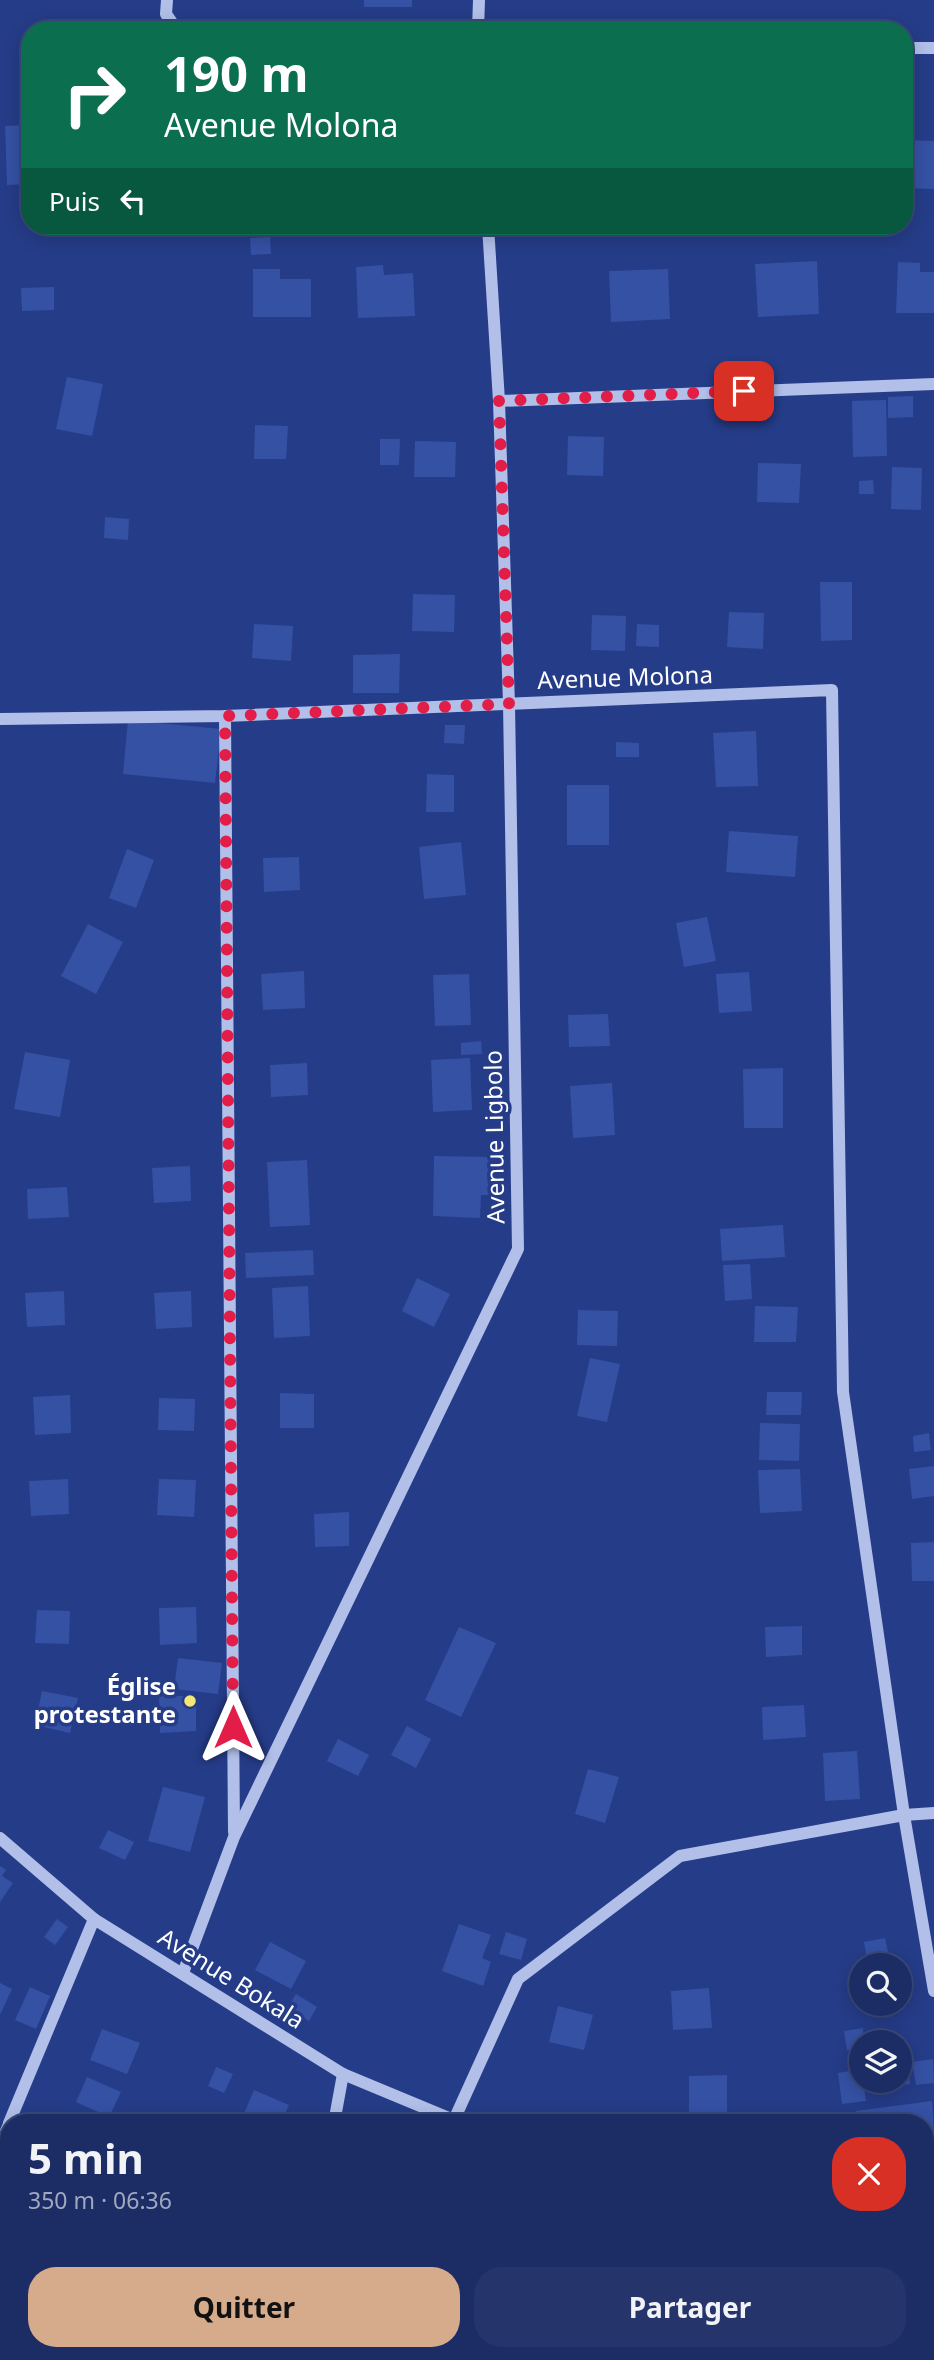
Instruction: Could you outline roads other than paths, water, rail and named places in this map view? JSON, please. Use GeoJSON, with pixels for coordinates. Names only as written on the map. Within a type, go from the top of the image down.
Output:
{"type":"FeatureCollection","features":[{"type":"Feature","properties":{"kind":"street"},"geometry":{"type":"LineString","coordinates":[[167,0],[166,14],[171,21]]}},
{"type":"Feature","properties":{"kind":"street"},"geometry":{"type":"LineString","coordinates":[[478,21],[479,0]]}},
{"type":"Feature","properties":{"kind":"street"},"geometry":{"type":"LineString","coordinates":[[913,48],[934,48]]}},
{"type":"Feature","properties":{"kind":"street","name":"Avenue Ligbolo"},"geometry":{"type":"LineString","coordinates":[[183,1973],[234,1837],[518,1249],[509,704],[499,401],[489,235]]}},
{"type":"Feature","properties":{"kind":"street"},"geometry":{"type":"LineString","coordinates":[[499,401],[934,384]]}},
{"type":"Feature","properties":{"kind":"street","name":"Avenue Molona"},"geometry":{"type":"LineString","coordinates":[[0,719],[225,716],[832,690],[843,1392],[904,1815]]}},
{"type":"Feature","properties":{"kind":"street"},"geometry":{"type":"LineString","coordinates":[[225,716],[234,1837]]}},
{"type":"Feature","properties":{"kind":"street"},"geometry":{"type":"LineString","coordinates":[[461,2114],[518,1979],[680,1856],[904,1815],[934,1813]]}},
{"type":"Feature","properties":{"kind":"street"},"geometry":{"type":"LineString","coordinates":[[904,1815],[934,1991]]}},
{"type":"Feature","properties":{"kind":"street","name":"Avenue Bokala"},"geometry":{"type":"LineString","coordinates":[[0,1838],[94,1919],[344,2074],[441,2114]]}},
{"type":"Feature","properties":{"kind":"street"},"geometry":{"type":"LineString","coordinates":[[13,2114],[94,1919]]}},
{"type":"Feature","properties":{"kind":"street"},"geometry":{"type":"LineString","coordinates":[[336,2114],[344,2074]]}},
{"type":"Feature","properties":{"kind":"place","name":"Église protestante"},"geometry":{"type":"Point","coordinates":[190,1701]}}]}
